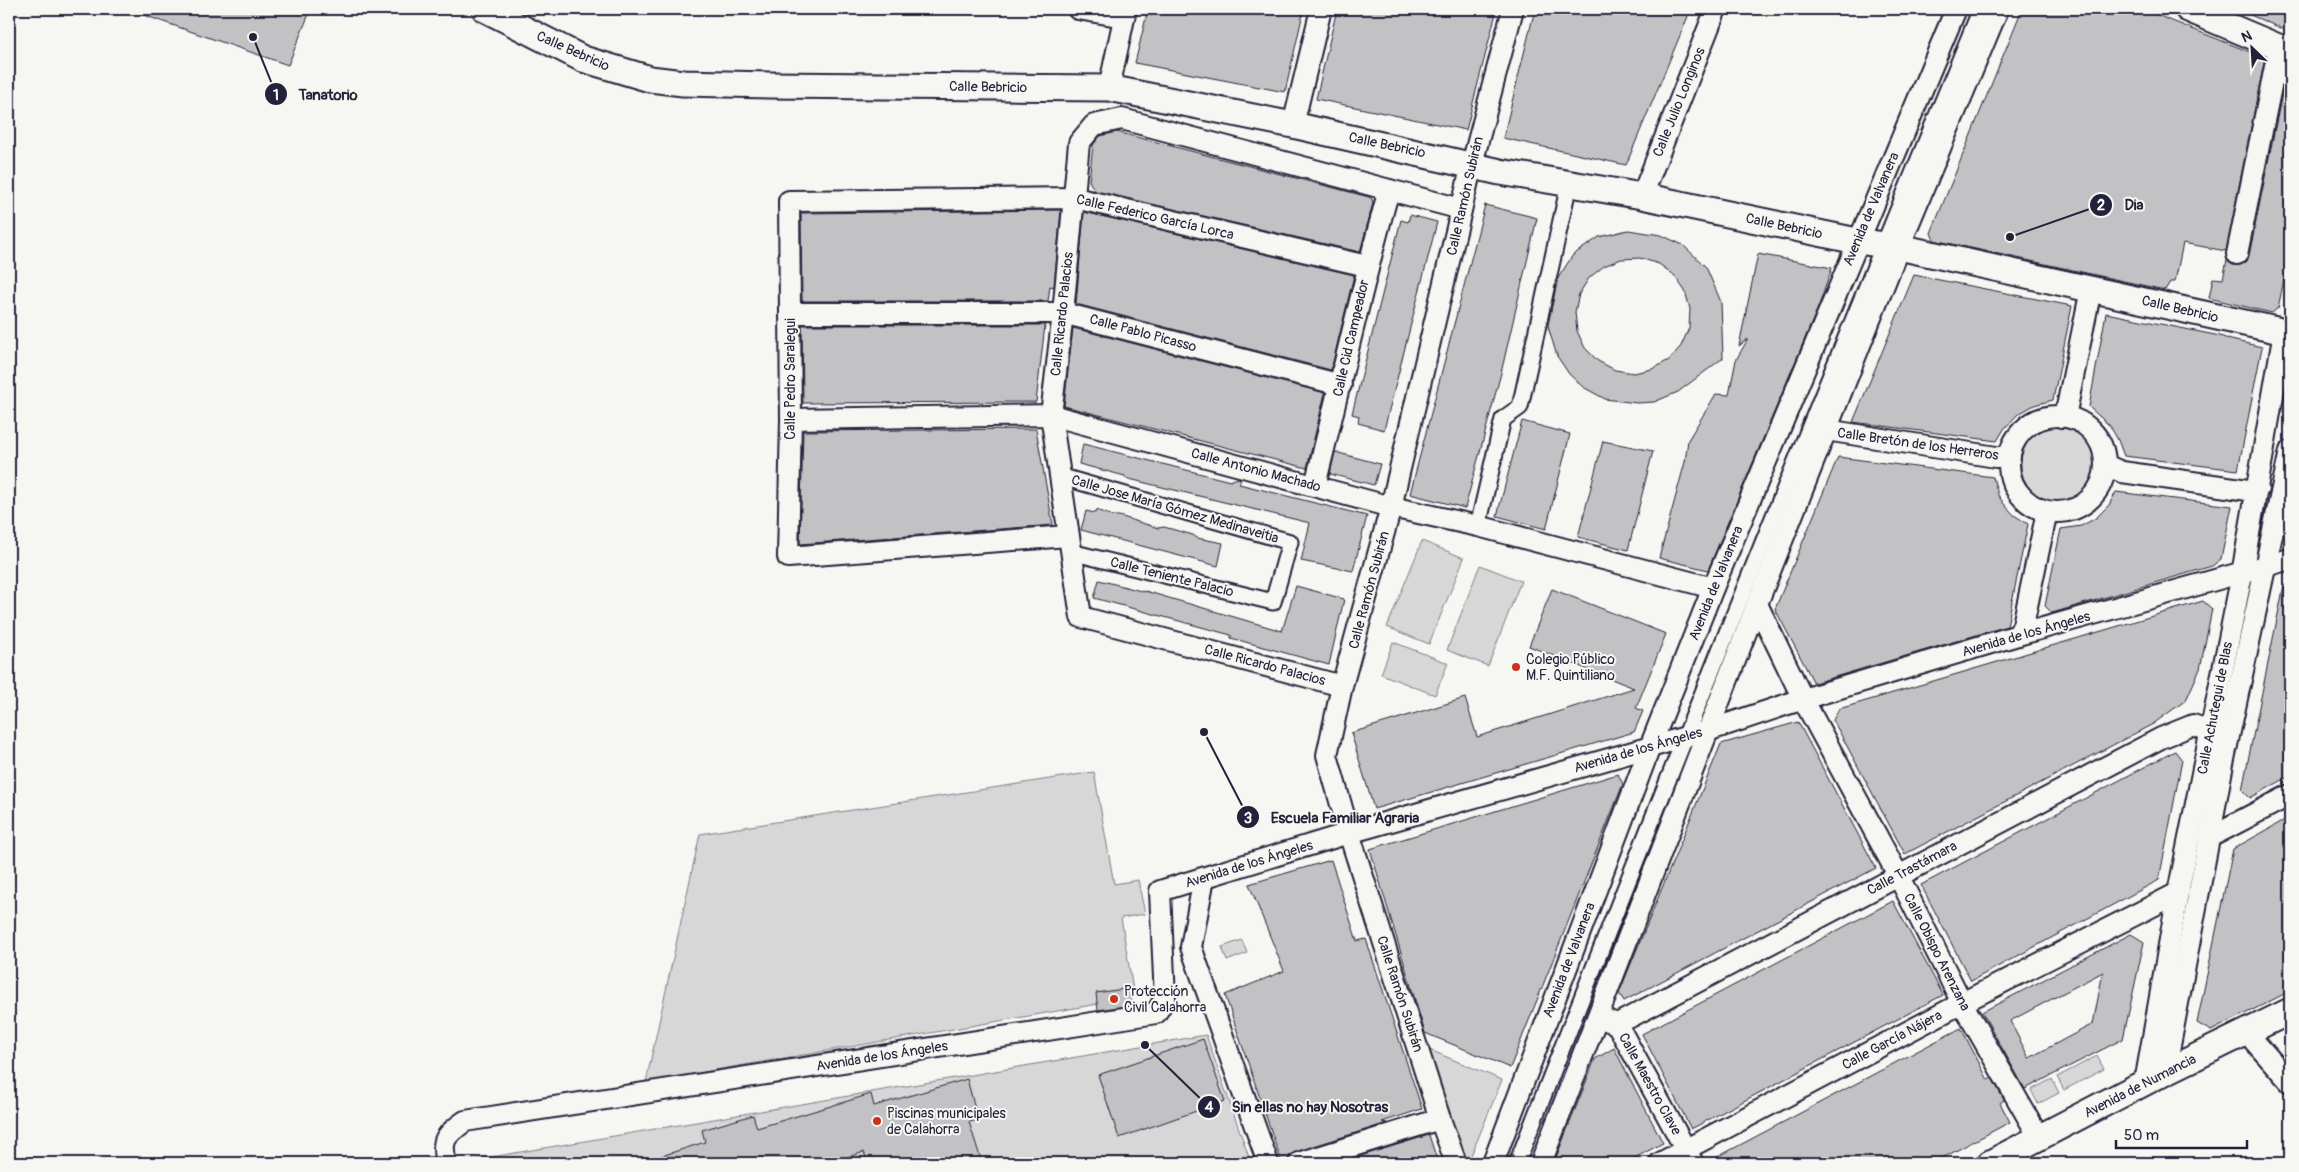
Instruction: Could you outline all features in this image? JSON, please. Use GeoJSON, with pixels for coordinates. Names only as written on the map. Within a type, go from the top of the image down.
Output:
{"type":"FeatureCollection","features":[{"type":"Feature","properties":{"kind":"street","name":"Calle Bebricio"},"geometry":{"type":"LineString","coordinates":[[485,9],[508,16],[583,59],[650,79],[769,85],[1109,88],[1293,125],[1472,164],[1500,172],[1642,196],[1857,241],[1891,246],[2287,333]]}},
{"type":"Feature","properties":{"kind":"street"},"geometry":{"type":"LineString","coordinates":[[1078,9],[1125,13],[1109,88]]}},
{"type":"Feature","properties":{"kind":"street"},"geometry":{"type":"LineString","coordinates":[[1293,125],[1320,9]]}},
{"type":"Feature","properties":{"kind":"street","name":"Calle Ramón Subirán"},"geometry":{"type":"LineString","coordinates":[[1456,1163],[1440,1119],[1349,833],[1327,755],[1342,686],[1391,507],[1472,164],[1513,9]]}},
{"type":"Feature","properties":{"kind":"street","name":"Calle Julio Longinos"},"geometry":{"type":"LineString","coordinates":[[1642,196],[1716,9]]}},
{"type":"Feature","properties":{"kind":"street","name":"Avenida de Valvanera"},"geometry":{"type":"LineString","coordinates":[[1493,1163],[1650,747],[1713,588],[1857,241],[1956,9]]}},
{"type":"Feature","properties":{"kind":"street","name":"Avenida de Valvanera"},"geometry":{"type":"LineString","coordinates":[[1540,1163],[1826,430],[1891,246],[1981,9]]}},
{"type":"Feature","properties":{"kind":"street","name":"Avenida de Valvanera"},"geometry":{"type":"LineString","coordinates":[[1518,1163],[1684,737],[1891,246],[1998,9]]}},
{"type":"Feature","properties":{"kind":"street"},"geometry":{"type":"LineString","coordinates":[[2188,9],[2285,49],[2237,254]]}},
{"type":"Feature","properties":{"kind":"street","name":"Calle Ricardo Palacios"},"geometry":{"type":"LineString","coordinates":[[1342,686],[1081,616],[1051,415],[1080,143],[1094,125],[1122,119],[1461,210]]}},
{"type":"Feature","properties":{"kind":"street"},"geometry":{"type":"LineString","coordinates":[[1478,526],[1503,419],[1520,407],[1569,184]]}},
{"type":"Feature","properties":{"kind":"street","name":"Calle Cid Campeador"},"geometry":{"type":"LineString","coordinates":[[1316,485],[1341,385],[1367,266],[1389,190]]}},
{"type":"Feature","properties":{"kind":"street","name":"Calle Federico García Lorca"},"geometry":{"type":"LineString","coordinates":[[789,201],[1074,198],[1367,266]]}},
{"type":"Feature","properties":{"kind":"street","name":"Calle Pedro Saralegui"},"geometry":{"type":"LineString","coordinates":[[789,201],[791,419],[788,557],[1070,544]]}},
{"type":"Feature","properties":{"kind":"street"},"geometry":{"type":"LineString","coordinates":[[2061,417],[2067,407],[2091,289]]}},
{"type":"Feature","properties":{"kind":"street","name":"Calle Pablo Picasso"},"geometry":{"type":"LineString","coordinates":[[790,313],[1063,313],[1341,385]]}},
{"type":"Feature","properties":{"kind":"street","name":"Calle Achutegui de Blas"},"geometry":{"type":"LineString","coordinates":[[2155,1077],[2178,893],[2242,574],[2287,333]]}},
{"type":"Feature","properties":{"kind":"street","name":"Calle Antonio Machado"},"geometry":{"type":"LineString","coordinates":[[791,419],[1051,415],[1316,485],[1391,507],[1478,526],[1713,588]]}},
{"type":"Feature","properties":{"kind":"street"},"geometry":{"type":"LineString","coordinates":[[2061,417],[2075,420],[2088,427],[2097,438],[2103,451],[2105,466],[2102,480],[2096,492],[2086,502],[2074,509],[2060,512],[2045,511],[2032,505],[2021,496],[2011,478],[2010,457],[2014,443],[2022,431],[2034,423],[2047,418],[2061,417]]}},
{"type":"Feature","properties":{"kind":"street","name":"Calle Bretón de los Herreros"},"geometry":{"type":"LineString","coordinates":[[1826,430],[1996,457],[2010,457]]}},
{"type":"Feature","properties":{"kind":"street","name":"Calle Achutegui de Blas"},"geometry":{"type":"LineString","coordinates":[[2155,1077],[2267,566],[2290,451]]}},
{"type":"Feature","properties":{"kind":"street"},"geometry":{"type":"LineString","coordinates":[[2105,466],[2122,472],[2248,490],[2258,489]]}},
{"type":"Feature","properties":{"kind":"street","name":"Calle Jose María Gómez Medinaveitia"},"geometry":{"type":"LineString","coordinates":[[1060,476],[1290,542],[1273,602]]}},
{"type":"Feature","properties":{"kind":"street"},"geometry":{"type":"LineString","coordinates":[[2018,635],[2023,625],[2045,521],[2045,511]]}},
{"type":"Feature","properties":{"kind":"street","name":"Calle Teniente Palacio"},"geometry":{"type":"LineString","coordinates":[[1070,544],[1273,602]]}},
{"type":"Feature","properties":{"kind":"street","name":"Avenida de los Ángeles"},"geometry":{"type":"LineString","coordinates":[[446,1163],[442,1148],[447,1134],[465,1121],[1156,1013],[1165,999],[1160,891],[1349,833],[1710,730],[1802,699],[2018,635],[2242,574],[2290,559]]}},
{"type":"Feature","properties":{"kind":"street","name":"Calle Obispo Arenzana"},"geometry":{"type":"LineString","coordinates":[[1757,604],[1802,699],[1898,875],[1962,1003],[2039,1137]]}},
{"type":"Feature","properties":{"kind":"street","name":"Calle Trastámara"},"geometry":{"type":"LineString","coordinates":[[1617,1024],[2161,738],[2193,725],[2210,731]]}},
{"type":"Feature","properties":{"kind":"street"},"geometry":{"type":"LineString","coordinates":[[2208,838],[2290,795]]}},
{"type":"Feature","properties":{"kind":"street"},"geometry":{"type":"LineString","coordinates":[[1204,878],[1191,947],[1268,1163]]}},
{"type":"Feature","properties":{"kind":"street","name":"Calle García Nájera"},"geometry":{"type":"LineString","coordinates":[[1660,1163],[1689,1157],[1962,1003],[2178,893]]}},
{"type":"Feature","properties":{"kind":"street","name":"Avenida de Numancia"},"geometry":{"type":"LineString","coordinates":[[1990,1163],[2155,1077],[2290,1011]]}},
{"type":"Feature","properties":{"kind":"street","name":"Calle Maestro Clave"},"geometry":{"type":"LineString","coordinates":[[1596,1017],[1617,1024],[1689,1157]]}},
{"type":"Feature","properties":{"kind":"street"},"geometry":{"type":"LineString","coordinates":[[2247,1033],[2290,1082]]}},
{"type":"Feature","properties":{"kind":"street"},"geometry":{"type":"LineString","coordinates":[[1299,1163],[1440,1119]]}},
{"type":"Feature","properties":{"kind":"shaded area"},"geometry":{"type":"Polygon","coordinates":[[[2059,426],[2073,429],[2086,437],[2094,450],[2097,464],[2094,478],[2086,491],[2073,499],[2059,502],[2045,499],[2032,491],[2024,478],[2021,464],[2024,450],[2032,437],[2045,429],[2059,426]]]}},
{"type":"Feature","properties":{"kind":"shaded area"},"geometry":{"type":"Polygon","coordinates":[[[1422,541],[1464,558],[1429,644],[1387,627],[1422,541]]]}},
{"type":"Feature","properties":{"kind":"shaded area"},"geometry":{"type":"Polygon","coordinates":[[[1480,565],[1521,581],[1488,666],[1447,650],[1480,565]]]}},
{"type":"Feature","properties":{"kind":"shaded area"},"geometry":{"type":"Polygon","coordinates":[[[1393,642],[1448,663],[1435,695],[1381,674],[1393,642]]]}},
{"type":"Feature","properties":{"kind":"shaded area"},"geometry":{"type":"Polygon","coordinates":[[[1094,772],[1114,884],[1138,880],[1145,914],[1121,918],[1133,990],[1127,999],[646,1082],[700,834],[1094,772]]]}},
{"type":"Feature","properties":{"kind":"shaded area"},"geometry":{"type":"Polygon","coordinates":[[[1242,940],[1247,953],[1227,961],[1222,947],[1242,940]]]}},
{"type":"Feature","properties":{"kind":"shaded area"},"geometry":{"type":"Polygon","coordinates":[[[1206,1035],[1251,1163],[462,1163],[462,1162],[1206,1035]]]}},
{"type":"Feature","properties":{"kind":"shaded area"},"geometry":{"type":"Polygon","coordinates":[[[1425,1048],[1502,1080],[1468,1163],[1460,1163],[1425,1048]]]}},
{"type":"Feature","properties":{"kind":"shaded area"},"geometry":{"type":"Polygon","coordinates":[[[2097,1056],[2104,1069],[2064,1090],[2057,1077],[2097,1056]]]}},
{"type":"Feature","properties":{"kind":"shaded area"},"geometry":{"type":"Polygon","coordinates":[[[2052,1079],[2059,1093],[2038,1104],[2031,1090],[2052,1079]]]}},
{"type":"Feature","properties":{"kind":"building"},"geometry":{"type":"Polygon","coordinates":[[[132,9],[311,9],[288,65],[132,11],[132,9]]]}},
{"type":"Feature","properties":{"kind":"building"},"geometry":{"type":"Polygon","coordinates":[[[1148,9],[1304,9],[1285,92],[1135,63],[1148,9]]]}},
{"type":"Feature","properties":{"kind":"building"},"geometry":{"type":"Polygon","coordinates":[[[1337,9],[1497,9],[1466,130],[1316,99],[1337,9]]]}},
{"type":"Feature","properties":{"kind":"building"},"geometry":{"type":"Polygon","coordinates":[[[1535,9],[1691,9],[1626,165],[1503,138],[1535,9]]]}},
{"type":"Feature","properties":{"kind":"building"},"geometry":{"type":"Polygon","coordinates":[[[2022,9],[2142,9],[2265,58],[2226,251],[2183,243],[2175,282],[2170,282],[2165,290],[1934,240],[1931,233],[2022,9]]]}},
{"type":"Feature","properties":{"kind":"building"},"geometry":{"type":"Polygon","coordinates":[[[2236,9],[2290,9],[2290,32],[2236,9]]]}},
{"type":"Feature","properties":{"kind":"building"},"geometry":{"type":"Polygon","coordinates":[[[2287,69],[2290,70],[2290,251],[2278,308],[2272,313],[2209,298],[2213,278],[2223,279],[2227,260],[2234,265],[2240,265],[2246,262],[2249,256],[2287,69]]]}},
{"type":"Feature","properties":{"kind":"building"},"geometry":{"type":"Polygon","coordinates":[[[1117,132],[1369,197],[1373,203],[1360,252],[1095,191],[1089,181],[1093,145],[1100,136],[1117,132]]]}},
{"type":"Feature","properties":{"kind":"building"},"geometry":{"type":"Polygon","coordinates":[[[1485,205],[1537,218],[1501,373],[1465,508],[1410,494],[1485,205]]]}},
{"type":"Feature","properties":{"kind":"building"},"geometry":{"type":"Polygon","coordinates":[[[1061,210],[1054,287],[1050,286],[1048,301],[802,301],[801,213],[1061,210]]]}},
{"type":"Feature","properties":{"kind":"building"},"geometry":{"type":"Polygon","coordinates":[[[1084,212],[1354,275],[1331,370],[1076,304],[1084,212]]]}},
{"type":"Feature","properties":{"kind":"building"},"geometry":{"type":"Polygon","coordinates":[[[1410,215],[1437,222],[1384,430],[1358,423],[1359,416],[1352,414],[1401,220],[1408,222],[1410,215]]]}},
{"type":"Feature","properties":{"kind":"building"},"geometry":{"type":"Polygon","coordinates":[[[1628,230],[1661,235],[1683,245],[1706,267],[1721,302],[1723,358],[1678,392],[1654,402],[1637,403],[1605,399],[1583,387],[1569,374],[1557,356],[1548,325],[1558,278],[1573,255],[1599,237],[1628,230]],[[1640,258],[1621,259],[1604,266],[1589,278],[1579,294],[1575,312],[1577,331],[1585,348],[1598,361],[1615,370],[1634,373],[1652,369],[1669,360],[1681,346],[1689,328],[1690,309],[1685,291],[1674,275],[1659,264],[1640,258]]]}},
{"type":"Feature","properties":{"kind":"building"},"geometry":{"type":"Polygon","coordinates":[[[1758,254],[1832,268],[1819,305],[1708,570],[1659,558],[1685,462],[1688,440],[1716,394],[1729,395],[1736,360],[1748,339],[1739,346],[1758,254]]]}},
{"type":"Feature","properties":{"kind":"building"},"geometry":{"type":"Polygon","coordinates":[[[1914,275],[2072,306],[2053,400],[2034,405],[2017,415],[2004,429],[1997,441],[1853,422],[1914,275]]]}},
{"type":"Feature","properties":{"kind":"building"},"geometry":{"type":"Polygon","coordinates":[[[2106,313],[2220,336],[2262,347],[2238,470],[2124,456],[2110,426],[2089,407],[2106,313]]]}},
{"type":"Feature","properties":{"kind":"building"},"geometry":{"type":"Polygon","coordinates":[[[802,325],[1045,325],[1036,402],[803,403],[802,325]]]}},
{"type":"Feature","properties":{"kind":"building"},"geometry":{"type":"Polygon","coordinates":[[[1073,328],[1325,393],[1307,468],[1064,406],[1073,328]]]}},
{"type":"Feature","properties":{"kind":"building"},"geometry":{"type":"Polygon","coordinates":[[[1522,421],[1570,434],[1546,529],[1497,516],[1522,421]]]}},
{"type":"Feature","properties":{"kind":"building"},"geometry":{"type":"Polygon","coordinates":[[[1036,429],[1053,525],[800,544],[803,431],[1036,429]]]}},
{"type":"Feature","properties":{"kind":"building"},"geometry":{"type":"Polygon","coordinates":[[[1603,441],[1653,451],[1628,550],[1578,537],[1603,441]]]}},
{"type":"Feature","properties":{"kind":"building"},"geometry":{"type":"Polygon","coordinates":[[[1083,444],[1230,481],[1238,478],[1241,479],[1239,484],[1367,516],[1353,571],[1301,561],[1310,523],[1125,478],[1125,476],[1079,464],[1083,444]]]}},
{"type":"Feature","properties":{"kind":"building"},"geometry":{"type":"Polygon","coordinates":[[[1335,452],[1380,464],[1374,485],[1330,474],[1335,452]]]}},
{"type":"Feature","properties":{"kind":"building"},"geometry":{"type":"Polygon","coordinates":[[[1838,457],[1993,477],[1998,495],[2004,504],[2014,515],[2028,524],[2007,626],[1814,683],[1775,609],[1838,457]]]}},
{"type":"Feature","properties":{"kind":"building"},"geometry":{"type":"Polygon","coordinates":[[[2116,492],[2232,506],[2221,559],[2212,566],[2052,613],[2045,606],[2061,529],[2081,526],[2096,518],[2109,505],[2116,492]]]}},
{"type":"Feature","properties":{"kind":"building"},"geometry":{"type":"Polygon","coordinates":[[[1096,510],[1158,528],[1164,527],[1193,535],[1197,538],[1223,543],[1218,566],[1081,530],[1086,511],[1095,513],[1096,510]]]}},
{"type":"Feature","properties":{"kind":"building"},"geometry":{"type":"Polygon","coordinates":[[[1099,580],[1145,591],[1282,631],[1296,586],[1344,599],[1329,665],[1231,638],[1231,635],[1094,598],[1099,580]]]}},
{"type":"Feature","properties":{"kind":"building"},"geometry":{"type":"Polygon","coordinates":[[[2284,585],[2290,586],[2290,776],[2250,798],[2242,790],[2284,585]]]}},
{"type":"Feature","properties":{"kind":"building"},"geometry":{"type":"Polygon","coordinates":[[[1552,589],[1666,634],[1636,708],[1643,711],[1634,732],[1374,809],[1351,733],[1465,698],[1477,737],[1634,688],[1529,646],[1552,589]]]}},
{"type":"Feature","properties":{"kind":"building"},"geometry":{"type":"Polygon","coordinates":[[[2203,601],[2212,609],[2200,669],[2186,700],[2153,724],[1905,854],[1833,720],[1839,709],[2203,601]]]}},
{"type":"Feature","properties":{"kind":"building"},"geometry":{"type":"Polygon","coordinates":[[[1798,722],[1876,868],[1624,1001],[1619,993],[1721,744],[1798,722]]]}},
{"type":"Feature","properties":{"kind":"building"},"geometry":{"type":"Polygon","coordinates":[[[2175,751],[2182,760],[2159,880],[1971,981],[1921,885],[2175,751]]]}},
{"type":"Feature","properties":{"kind":"building"},"geometry":{"type":"Polygon","coordinates":[[[1618,774],[1623,784],[1510,1068],[1425,1033],[1370,849],[1618,774]]]}},
{"type":"Feature","properties":{"kind":"building"},"geometry":{"type":"Polygon","coordinates":[[[2290,817],[2290,991],[2211,1031],[2197,1023],[2233,849],[2290,817]]]}},
{"type":"Feature","properties":{"kind":"building"},"geometry":{"type":"Polygon","coordinates":[[[1331,860],[1357,941],[1366,939],[1422,1109],[1382,1122],[1387,1123],[1295,1152],[1290,1155],[1287,1163],[1282,1163],[1225,995],[1284,971],[1249,884],[1331,860]]]}},
{"type":"Feature","properties":{"kind":"building"},"geometry":{"type":"Polygon","coordinates":[[[1893,901],[1943,995],[1691,1129],[1642,1034],[1893,901]]]}},
{"type":"Feature","properties":{"kind":"building"},"geometry":{"type":"Polygon","coordinates":[[[2131,934],[2144,942],[2123,1039],[2025,1089],[1982,1012],[2131,934]],[[2103,972],[2010,1021],[2029,1058],[2093,1024],[2103,972]]]}},
{"type":"Feature","properties":{"kind":"building","name":"Protección Civil Calahorra"},"geometry":{"type":"Polygon","coordinates":[[[1130,988],[1132,1005],[1098,1010],[1096,993],[1130,988]]]}},
{"type":"Feature","properties":{"kind":"building"},"geometry":{"type":"Polygon","coordinates":[[[1961,1028],[1988,1080],[1992,1078],[2004,1100],[2000,1103],[2010,1122],[1933,1163],[1706,1163],[1961,1028]]]}},
{"type":"Feature","properties":{"kind":"building"},"geometry":{"type":"Polygon","coordinates":[[[1203,1039],[1225,1101],[1119,1138],[1098,1075],[1203,1039]]]}},
{"type":"Feature","properties":{"kind":"building"},"geometry":{"type":"Polygon","coordinates":[[[1614,1048],[1663,1143],[1625,1163],[1554,1163],[1595,1059],[1614,1048]]]}},
{"type":"Feature","properties":{"kind":"building","name":"Piscinas municipales de Calahorra"},"geometry":{"type":"Polygon","coordinates":[[[967,1079],[978,1120],[969,1122],[982,1163],[868,1163],[864,1152],[829,1163],[649,1163],[649,1160],[705,1142],[702,1130],[753,1115],[757,1128],[871,1094],[874,1106],[967,1079]]]}},
{"type":"Feature","properties":{"kind":"building"},"geometry":{"type":"Polygon","coordinates":[[[1429,1135],[1438,1163],[1338,1163],[1429,1135]]]}},
{"type":"Feature","properties":{"kind":"place","name":"Tanatorio"},"geometry":{"type":"Point","coordinates":[253,37]}},
{"type":"Feature","properties":{"kind":"place","name":"Dia"},"geometry":{"type":"Point","coordinates":[2010,237]}},
{"type":"Feature","properties":{"kind":"place","name":"Colegio Público M.F. Quintiliano"},"geometry":{"type":"Point","coordinates":[1516,667]}},
{"type":"Feature","properties":{"kind":"place","name":"Escuela Familiar Agraria"},"geometry":{"type":"Point","coordinates":[1204,732]}},
{"type":"Feature","properties":{"kind":"place","name":"Protección Civil Calahorra"},"geometry":{"type":"Point","coordinates":[1114,999]}},
{"type":"Feature","properties":{"kind":"place","name":"Sin ellas no hay Nosotras"},"geometry":{"type":"Point","coordinates":[1145,1045]}},
{"type":"Feature","properties":{"kind":"place","name":"Piscinas municipales de Calahorra"},"geometry":{"type":"Point","coordinates":[877,1121]}}]}
